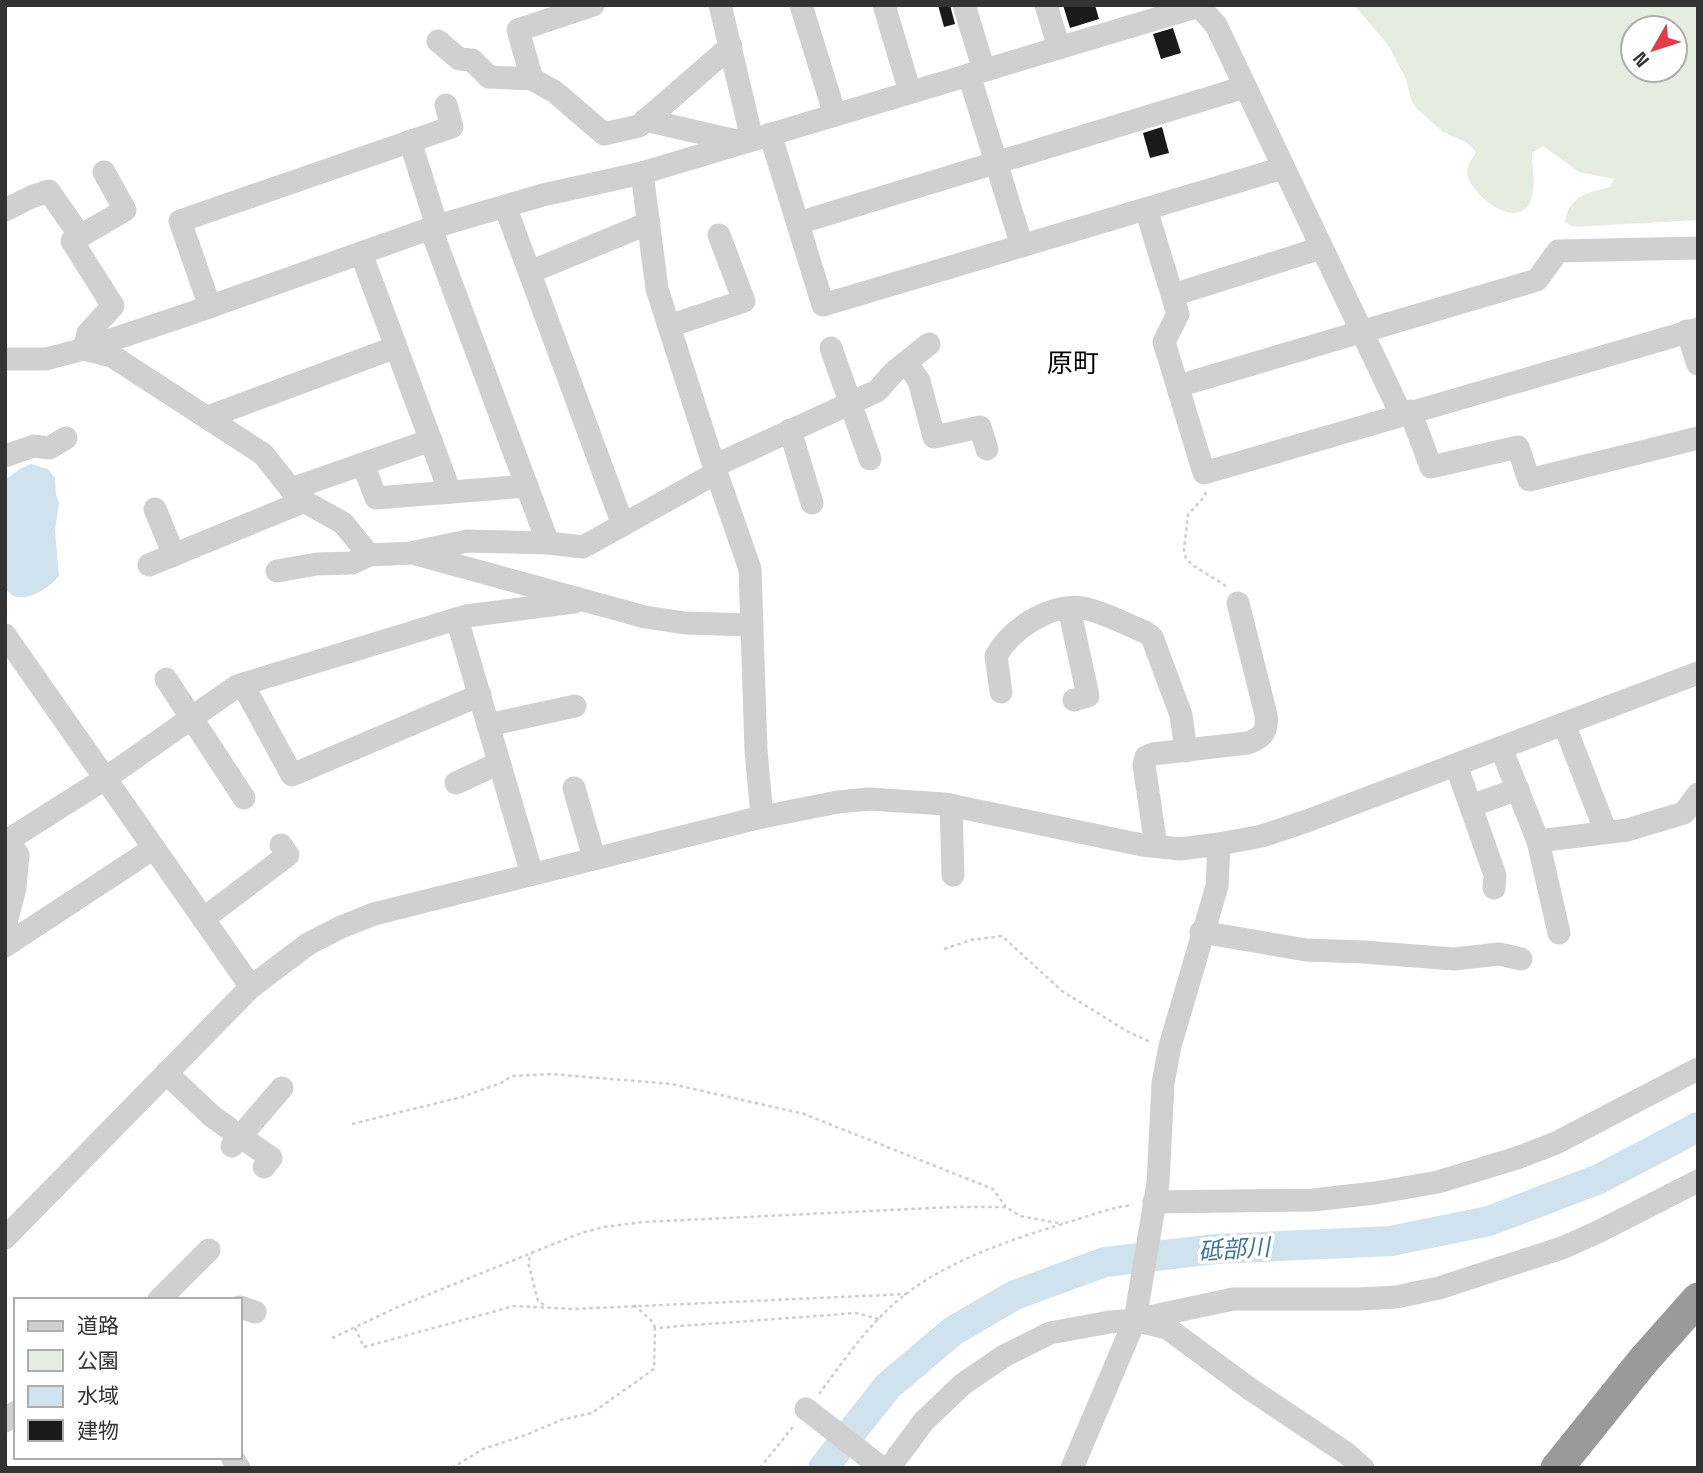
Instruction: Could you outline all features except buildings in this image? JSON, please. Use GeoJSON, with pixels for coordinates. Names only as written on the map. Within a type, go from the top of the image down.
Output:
{"type":"FeatureCollection","features":[{"type":"Feature","properties":{"kind":"highway"},"geometry":{"type":"LineString","coordinates":[[1557,1468],[1643,1361],[1698,1299]]}},
{"type":"Feature","properties":{"kind":"highway"},"geometry":{"type":"LineString","coordinates":[[1586,1468],[1698,1332]]}},
{"type":"Feature","properties":{"kind":"street"},"geometry":{"type":"LineString","coordinates":[[532,79],[518,30],[593,5]]}},
{"type":"Feature","properties":{"kind":"street"},"geometry":{"type":"LineString","coordinates":[[720,5],[755,139],[798,223],[823,305],[1283,168]]}},
{"type":"Feature","properties":{"kind":"street"},"geometry":{"type":"LineString","coordinates":[[801,5],[835,115]]}},
{"type":"Feature","properties":{"kind":"street"},"geometry":{"type":"LineString","coordinates":[[884,5],[910,92]]}},
{"type":"Feature","properties":{"kind":"street"},"geometry":{"type":"LineString","coordinates":[[964,5],[996,163],[1022,246]]}},
{"type":"Feature","properties":{"kind":"street"},"geometry":{"type":"LineString","coordinates":[[1046,5],[1059,48]]}},
{"type":"Feature","properties":{"kind":"street"},"geometry":{"type":"LineString","coordinates":[[5,359],[46,359],[84,349],[434,227],[543,195],[642,173],[1199,6],[1216,25],[1362,333],[1432,467],[1518,447],[1529,480],[1698,438]]}},
{"type":"Feature","properties":{"kind":"street"},"geometry":{"type":"LineString","coordinates":[[438,41],[458,59],[472,60],[489,77],[532,79],[555,92],[604,134],[639,126],[731,46]]}},
{"type":"Feature","properties":{"kind":"street"},"geometry":{"type":"LineString","coordinates":[[798,223],[1245,87]]}},
{"type":"Feature","properties":{"kind":"street"},"geometry":{"type":"LineString","coordinates":[[210,307],[180,221],[452,127],[446,105]]}},
{"type":"Feature","properties":{"kind":"street"},"geometry":{"type":"LineString","coordinates":[[645,120],[755,139]]}},
{"type":"Feature","properties":{"kind":"street"},"geometry":{"type":"LineString","coordinates":[[410,141],[434,227],[548,543]]}},
{"type":"Feature","properties":{"kind":"street"},"geometry":{"type":"LineString","coordinates":[[84,349],[88,333],[113,306],[72,241],[125,210],[104,172]]}},
{"type":"Feature","properties":{"kind":"street"},"geometry":{"type":"LineString","coordinates":[[642,173],[657,289],[750,569],[756,750],[762,817]]}},
{"type":"Feature","properties":{"kind":"street"},"geometry":{"type":"LineString","coordinates":[[5,210],[49,191],[80,236]]}},
{"type":"Feature","properties":{"kind":"street"},"geometry":{"type":"LineString","coordinates":[[505,206],[623,525]]}},
{"type":"Feature","properties":{"kind":"street"},"geometry":{"type":"LineString","coordinates":[[1146,209],[1178,314],[1164,342],[1204,473],[1405,412],[1693,330],[1698,365]]}},
{"type":"Feature","properties":{"kind":"street"},"geometry":{"type":"LineString","coordinates":[[530,272],[649,223]]}},
{"type":"Feature","properties":{"kind":"street"},"geometry":{"type":"LineString","coordinates":[[669,326],[744,301],[719,235]]}},
{"type":"Feature","properties":{"kind":"street"},"geometry":{"type":"LineString","coordinates":[[1173,295],[1321,248]]}},
{"type":"Feature","properties":{"kind":"street"},"geometry":{"type":"LineString","coordinates":[[1178,386],[1537,280],[1559,251],[1698,248]]}},
{"type":"Feature","properties":{"kind":"street"},"geometry":{"type":"LineString","coordinates":[[361,253],[450,492]]}},
{"type":"Feature","properties":{"kind":"street"},"geometry":{"type":"LineString","coordinates":[[277,571],[317,564],[352,563],[369,555],[412,553],[467,541],[548,543],[583,547],[715,469],[790,430],[851,405],[877,391],[894,372],[929,344]]}},
{"type":"Feature","properties":{"kind":"street"},"geometry":{"type":"LineString","coordinates":[[208,417],[396,347]]}},
{"type":"Feature","properties":{"kind":"street"},"geometry":{"type":"LineString","coordinates":[[831,348],[870,459]]}},
{"type":"Feature","properties":{"kind":"street"},"geometry":{"type":"LineString","coordinates":[[84,349],[113,356],[263,454],[298,495],[343,523],[369,555]]}},
{"type":"Feature","properties":{"kind":"street"},"geometry":{"type":"LineString","coordinates":[[906,362],[919,381],[934,437],[979,427],[987,449]]}},
{"type":"Feature","properties":{"kind":"street"},"geometry":{"type":"LineString","coordinates":[[790,430],[812,503]]}},
{"type":"Feature","properties":{"kind":"street"},"geometry":{"type":"LineString","coordinates":[[5,456],[34,446],[49,448],[66,438]]}},
{"type":"Feature","properties":{"kind":"street"},"geometry":{"type":"LineString","coordinates":[[149,565],[363,464],[431,440]]}},
{"type":"Feature","properties":{"kind":"street"},"geometry":{"type":"LineString","coordinates":[[363,464],[376,498],[527,486]]}},
{"type":"Feature","properties":{"kind":"street"},"geometry":{"type":"LineString","coordinates":[[156,509],[174,555]]}},
{"type":"Feature","properties":{"kind":"street"},"geometry":{"type":"LineString","coordinates":[[412,553],[645,617],[685,623],[752,625]]}},
{"type":"Feature","properties":{"kind":"street"},"geometry":{"type":"LineString","coordinates":[[154,848],[8,944],[6,923],[15,888],[18,855],[7,841],[243,685],[457,619],[584,601]]}},
{"type":"Feature","properties":{"kind":"street"},"geometry":{"type":"LineString","coordinates":[[1156,846],[1144,765],[1146,757],[1248,743],[1259,739],[1265,733],[1266,715],[1238,603]]}},
{"type":"Feature","properties":{"kind":"street"},"geometry":{"type":"LineString","coordinates":[[1001,692],[996,656],[1001,647],[1033,621],[1045,615],[1069,608],[1084,608],[1153,637],[1181,715],[1186,751]]}},
{"type":"Feature","properties":{"kind":"street"},"geometry":{"type":"LineString","coordinates":[[1069,608],[1088,696],[1074,700]]}},
{"type":"Feature","properties":{"kind":"street"},"geometry":{"type":"LineString","coordinates":[[457,619],[532,874]]}},
{"type":"Feature","properties":{"kind":"street"},"geometry":{"type":"LineString","coordinates":[[5,635],[251,987]]}},
{"type":"Feature","properties":{"kind":"street"},"geometry":{"type":"LineString","coordinates":[[5,1238],[251,987],[308,944],[341,927],[406,905],[762,817],[838,802],[869,799],[951,805],[1142,845],[1180,849],[1220,844],[1262,836],[1307,821],[1698,673]]}},
{"type":"Feature","properties":{"kind":"street"},"geometry":{"type":"LineString","coordinates":[[166,679],[244,798]]}},
{"type":"Feature","properties":{"kind":"street"},"geometry":{"type":"LineString","coordinates":[[243,685],[292,775],[480,695]]}},
{"type":"Feature","properties":{"kind":"street"},"geometry":{"type":"LineString","coordinates":[[488,725],[575,706]]}},
{"type":"Feature","properties":{"kind":"street"},"geometry":{"type":"LineString","coordinates":[[1564,724],[1606,832]]}},
{"type":"Feature","properties":{"kind":"street"},"geometry":{"type":"LineString","coordinates":[[1502,748],[1538,841],[1559,933]]}},
{"type":"Feature","properties":{"kind":"street"},"geometry":{"type":"LineString","coordinates":[[456,783],[499,763]]}},
{"type":"Feature","properties":{"kind":"street"},"geometry":{"type":"LineString","coordinates":[[1456,765],[1495,875],[1494,888]]}},
{"type":"Feature","properties":{"kind":"street"},"geometry":{"type":"LineString","coordinates":[[574,788],[594,858]]}},
{"type":"Feature","properties":{"kind":"street"},"geometry":{"type":"LineString","coordinates":[[1471,806],[1518,789]]}},
{"type":"Feature","properties":{"kind":"street"},"geometry":{"type":"LineString","coordinates":[[1538,841],[1627,830],[1684,813],[1698,794]]}},
{"type":"Feature","properties":{"kind":"street"},"geometry":{"type":"LineString","coordinates":[[951,805],[953,875]]}},
{"type":"Feature","properties":{"kind":"street"},"geometry":{"type":"LineString","coordinates":[[1072,1468],[1136,1314],[1158,1183],[1165,1070],[1201,932],[1217,886],[1220,844]]}},
{"type":"Feature","properties":{"kind":"street"},"geometry":{"type":"LineString","coordinates":[[203,919],[288,855],[281,845]]}},
{"type":"Feature","properties":{"kind":"street"},"geometry":{"type":"LineString","coordinates":[[1201,932],[1306,950],[1454,959],[1499,954],[1521,959]]}},
{"type":"Feature","properties":{"kind":"street"},"geometry":{"type":"LineString","coordinates":[[1153,1209],[1312,1200],[1438,1182],[1504,1163],[1556,1143],[1698,1069]]}},
{"type":"Feature","properties":{"kind":"street"},"geometry":{"type":"LineString","coordinates":[[166,1073],[236,1141],[271,1158],[264,1167]]}},
{"type":"Feature","properties":{"kind":"street"},"geometry":{"type":"LineString","coordinates":[[236,1141],[281,1088]]}},
{"type":"Feature","properties":{"kind":"street"},"geometry":{"type":"LineString","coordinates":[[889,1468],[924,1421],[963,1384],[1004,1356],[1050,1333],[1110,1322],[1136,1314],[1233,1299],[1359,1299],[1396,1297],[1439,1288],[1562,1248],[1698,1181]]}},
{"type":"Feature","properties":{"kind":"street"},"geometry":{"type":"LineString","coordinates":[[161,1298],[209,1250]]}},
{"type":"Feature","properties":{"kind":"street"},"geometry":{"type":"LineString","coordinates":[[1136,1314],[1167,1328],[1250,1390],[1346,1453],[1363,1468]]}},
{"type":"Feature","properties":{"kind":"street"},"geometry":{"type":"LineString","coordinates":[[809,1411],[881,1467]]}},
{"type":"Feature","properties":{"kind":"path"},"geometry":{"type":"LineString","coordinates":[[1207,486],[1204,497],[1188,515],[1184,550],[1186,559],[1227,587],[1238,603]]}},
{"type":"Feature","properties":{"kind":"path"},"geometry":{"type":"LineString","coordinates":[[944,949],[979,938],[1002,936],[1062,991],[1125,1030],[1152,1042],[1157,1048],[1159,1063],[1165,1070]]}},
{"type":"Feature","properties":{"kind":"path"},"geometry":{"type":"LineString","coordinates":[[352,1124],[462,1097],[501,1083],[512,1076],[551,1074],[672,1084],[804,1114],[993,1189],[1006,1207],[1020,1216],[1063,1224]]}},
{"type":"Feature","properties":{"kind":"path"},"geometry":{"type":"LineString","coordinates":[[655,1328],[856,1313],[879,1319],[908,1294],[976,1254],[1124,1206],[1153,1209]]}},
{"type":"Feature","properties":{"kind":"path"},"geometry":{"type":"LineString","coordinates":[[332,1338],[400,1306],[533,1251],[604,1227],[643,1222],[953,1207],[1006,1207]]}},
{"type":"Feature","properties":{"kind":"path"},"geometry":{"type":"LineString","coordinates":[[533,1251],[528,1262],[538,1301],[547,1307]]}},
{"type":"Feature","properties":{"kind":"path"},"geometry":{"type":"LineString","coordinates":[[355,1328],[364,1347],[514,1306],[574,1309],[908,1294]]}},
{"type":"Feature","properties":{"kind":"path"},"geometry":{"type":"LineString","coordinates":[[453,1468],[482,1448],[526,1435],[561,1420],[592,1413],[654,1369],[655,1328],[653,1322],[633,1305]]}},
{"type":"Feature","properties":{"kind":"green space"},"geometry":{"type":"Polygon","coordinates":[[[1354,5],[1698,5],[1698,220],[1573,227],[1565,222],[1575,201],[1594,191],[1610,187],[1614,179],[1579,172],[1543,146],[1532,153],[1533,189],[1527,207],[1520,212],[1503,211],[1493,206],[1471,184],[1467,173],[1476,152],[1466,142],[1443,132],[1418,110],[1411,100],[1406,79],[1388,45],[1354,5]]]}},
{"type":"Feature","properties":{"kind":"water"},"geometry":{"type":"Polygon","coordinates":[[[31,464],[48,469],[55,478],[59,503],[55,531],[59,576],[39,592],[20,597],[5,589],[5,480],[31,464]]]}},
{"type":"Feature","properties":{"kind":"waterway","name":"砥部川"},"geometry":{"type":"LineString","coordinates":[[823,1468],[888,1386],[953,1331],[1015,1295],[1105,1262],[1216,1249],[1391,1241],[1489,1221],[1599,1179],[1698,1127]]}},
{"type":"Feature","properties":{"kind":"district","name":"原町"},"geometry":{"type":"Point","coordinates":[1073,363]}}]}
